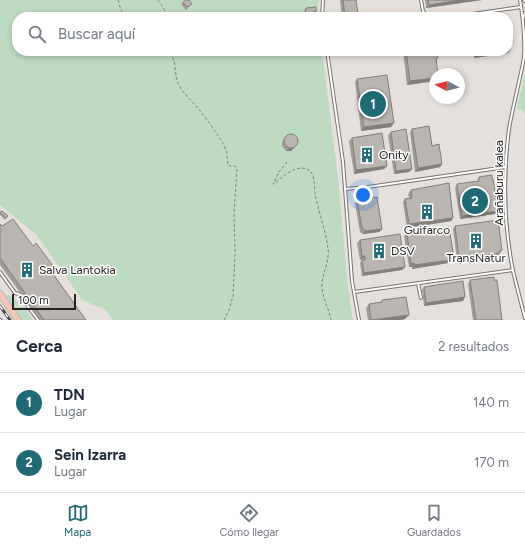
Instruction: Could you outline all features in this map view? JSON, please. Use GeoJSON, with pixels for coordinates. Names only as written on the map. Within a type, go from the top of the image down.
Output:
{"type":"FeatureCollection","features":[{"type":"Feature","properties":{"kind":"main road"},"geometry":{"type":"LineString","coordinates":[[0,294],[18,320]]}},
{"type":"Feature","properties":{"kind":"lane"},"geometry":{"type":"LineString","coordinates":[[322,12],[323,0]]}},
{"type":"Feature","properties":{"kind":"lane"},"geometry":{"type":"LineString","coordinates":[[421,0],[423,12]]}},
{"type":"Feature","properties":{"kind":"lane","name":"Arañaburu kalea"},"geometry":{"type":"LineString","coordinates":[[520,0],[525,43],[524,57],[509,129],[506,167],[506,204],[508,235],[513,270],[525,318]]}},
{"type":"Feature","properties":{"kind":"lane"},"geometry":{"type":"LineString","coordinates":[[486,12],[521,7]]}},
{"type":"Feature","properties":{"kind":"lane"},"geometry":{"type":"LineString","coordinates":[[522,19],[525,13]]}},
{"type":"Feature","properties":{"kind":"lane"},"geometry":{"type":"LineString","coordinates":[[328,56],[338,124],[345,189],[348,240],[359,320]]}},
{"type":"Feature","properties":{"kind":"lane"},"geometry":{"type":"LineString","coordinates":[[345,189],[506,167]]}},
{"type":"Feature","properties":{"kind":"lane"},"geometry":{"type":"LineString","coordinates":[[354,292],[513,270]]}},
{"type":"Feature","properties":{"kind":"lane"},"geometry":{"type":"LineString","coordinates":[[0,272],[15,293],[19,294],[38,320]]}},
{"type":"Feature","properties":{"kind":"lane"},"geometry":{"type":"LineString","coordinates":[[418,283],[421,298]]}},
{"type":"Feature","properties":{"kind":"path"},"geometry":{"type":"LineString","coordinates":[[118,0],[123,12]]}},
{"type":"Feature","properties":{"kind":"path"},"geometry":{"type":"LineString","coordinates":[[158,0],[166,12]]}},
{"type":"Feature","properties":{"kind":"path"},"geometry":{"type":"LineString","coordinates":[[172,56],[175,61],[176,78],[179,86],[196,106],[221,141],[226,150],[227,164],[229,166],[235,166],[237,169],[234,213],[234,296],[232,304],[224,320]]}},
{"type":"Feature","properties":{"kind":"path"},"geometry":{"type":"LineString","coordinates":[[287,162],[279,172],[273,184],[293,171],[301,168],[308,169],[312,174],[318,208],[328,249],[328,258],[322,288],[331,320]]}},
{"type":"Feature","properties":{"kind":"green space"},"geometry":{"type":"Polygon","coordinates":[[[0,0],[319,0],[319,12],[12,12],[12,56],[323,56],[338,178],[348,288],[353,320],[113,320],[106,310],[82,300],[37,235],[0,205],[0,0]]]}},
{"type":"Feature","properties":{"kind":"green space"},"geometry":{"type":"Polygon","coordinates":[[[525,73],[525,113],[517,108],[525,73]]]}},
{"type":"Feature","properties":{"kind":"green space"},"geometry":{"type":"Polygon","coordinates":[[[8,294],[25,308],[33,320],[22,320],[6,296],[8,294]]]}},
{"type":"Feature","properties":{"kind":"building"},"geometry":{"type":"Polygon","coordinates":[[[189,0],[192,4],[187,7],[183,2],[189,0]]]}},
{"type":"Feature","properties":{"kind":"building"},"geometry":{"type":"Polygon","coordinates":[[[343,0],[356,0],[358,12],[344,12],[343,0]]]}},
{"type":"Feature","properties":{"kind":"building"},"geometry":{"type":"Polygon","coordinates":[[[428,0],[461,0],[429,5],[428,0]]]}},
{"type":"Feature","properties":{"kind":"building"},"geometry":{"type":"Polygon","coordinates":[[[316,7],[316,11],[305,12],[306,8],[316,7]]]}},
{"type":"Feature","properties":{"kind":"building"},"geometry":{"type":"Polygon","coordinates":[[[407,56],[438,56],[438,58],[436,58],[437,68],[429,68],[429,79],[410,81],[407,56]]]}},
{"type":"Feature","properties":{"kind":"building"},"geometry":{"type":"Polygon","coordinates":[[[387,75],[394,123],[364,127],[357,79],[387,75]]]}},
{"type":"Feature","properties":{"kind":"building"},"geometry":{"type":"Polygon","coordinates":[[[429,126],[432,146],[439,144],[442,164],[418,168],[412,129],[429,126]]]}},
{"type":"Feature","properties":{"kind":"building"},"geometry":{"type":"Polygon","coordinates":[[[406,129],[412,169],[396,171],[391,132],[406,129]]]}},
{"type":"Feature","properties":{"kind":"building","name":"Onity"},"geometry":{"type":"Polygon","coordinates":[[[382,133],[387,166],[356,170],[352,138],[382,133]]]}},
{"type":"Feature","properties":{"kind":"building"},"geometry":{"type":"Polygon","coordinates":[[[291,134],[296,136],[298,141],[296,146],[291,148],[286,146],[284,141],[286,136],[291,134]]]}},
{"type":"Feature","properties":{"kind":"building"},"geometry":{"type":"Polygon","coordinates":[[[492,175],[498,211],[462,216],[457,184],[479,181],[479,177],[492,175]]]}},
{"type":"Feature","properties":{"kind":"building","name":"Guifarco"},"geometry":{"type":"Polygon","coordinates":[[[449,183],[453,218],[409,224],[405,199],[412,198],[411,190],[449,183]]]}},
{"type":"Feature","properties":{"kind":"building"},"geometry":{"type":"Polygon","coordinates":[[[377,197],[382,229],[366,231],[362,228],[357,200],[377,197]]]}},
{"type":"Feature","properties":{"kind":"building"},"geometry":{"type":"Polygon","coordinates":[[[2,211],[8,216],[6,218],[0,212],[2,211]]]}},
{"type":"Feature","properties":{"kind":"building","name":"Salva Lantokia"},"geometry":{"type":"Polygon","coordinates":[[[13,219],[33,246],[36,243],[57,271],[53,274],[86,320],[44,320],[0,258],[0,224],[2,226],[13,219]]]}},
{"type":"Feature","properties":{"kind":"building","name":"TransNatur"},"geometry":{"type":"Polygon","coordinates":[[[498,220],[502,250],[499,251],[500,253],[463,258],[462,256],[459,257],[455,226],[498,220]]]}},
{"type":"Feature","properties":{"kind":"building","name":"TransNatur"},"geometry":{"type":"Polygon","coordinates":[[[449,227],[454,258],[450,258],[451,260],[414,265],[414,263],[411,264],[407,233],[449,227]]]}},
{"type":"Feature","properties":{"kind":"building","name":"DSV"},"geometry":{"type":"Polygon","coordinates":[[[400,234],[405,267],[364,273],[362,260],[365,260],[365,256],[362,256],[360,240],[400,234]]]}},
{"type":"Feature","properties":{"kind":"building","name":"TransNatur"},"geometry":{"type":"Polygon","coordinates":[[[494,277],[494,280],[497,280],[502,320],[476,320],[470,280],[494,277]]]}},
{"type":"Feature","properties":{"kind":"building"},"geometry":{"type":"Polygon","coordinates":[[[463,281],[465,297],[426,303],[424,287],[463,281]]]}},
{"type":"Feature","properties":{"kind":"building"},"geometry":{"type":"Polygon","coordinates":[[[406,297],[409,315],[371,320],[369,304],[382,302],[382,300],[406,297]]]}},
{"type":"Feature","properties":{"kind":"railway"},"geometry":{"type":"LineString","coordinates":[[0,306],[10,320]]}},
{"type":"Feature","properties":{"kind":"place","name":"TDN"},"geometry":{"type":"Point","coordinates":[373,104]}},
{"type":"Feature","properties":{"kind":"place","name":"Onity"},"geometry":{"type":"Point","coordinates":[367,155]}},
{"type":"Feature","properties":{"kind":"place","name":"Sein Izarra"},"geometry":{"type":"Point","coordinates":[475,201]}},
{"type":"Feature","properties":{"kind":"place","name":"Guifarco"},"geometry":{"type":"Point","coordinates":[427,212]}},
{"type":"Feature","properties":{"kind":"place","name":"TransNatur"},"geometry":{"type":"Point","coordinates":[476,241]}},
{"type":"Feature","properties":{"kind":"place","name":"DSV"},"geometry":{"type":"Point","coordinates":[379,251]}},
{"type":"Feature","properties":{"kind":"place","name":"Salva Lantokia"},"geometry":{"type":"Point","coordinates":[27,270]}}]}
